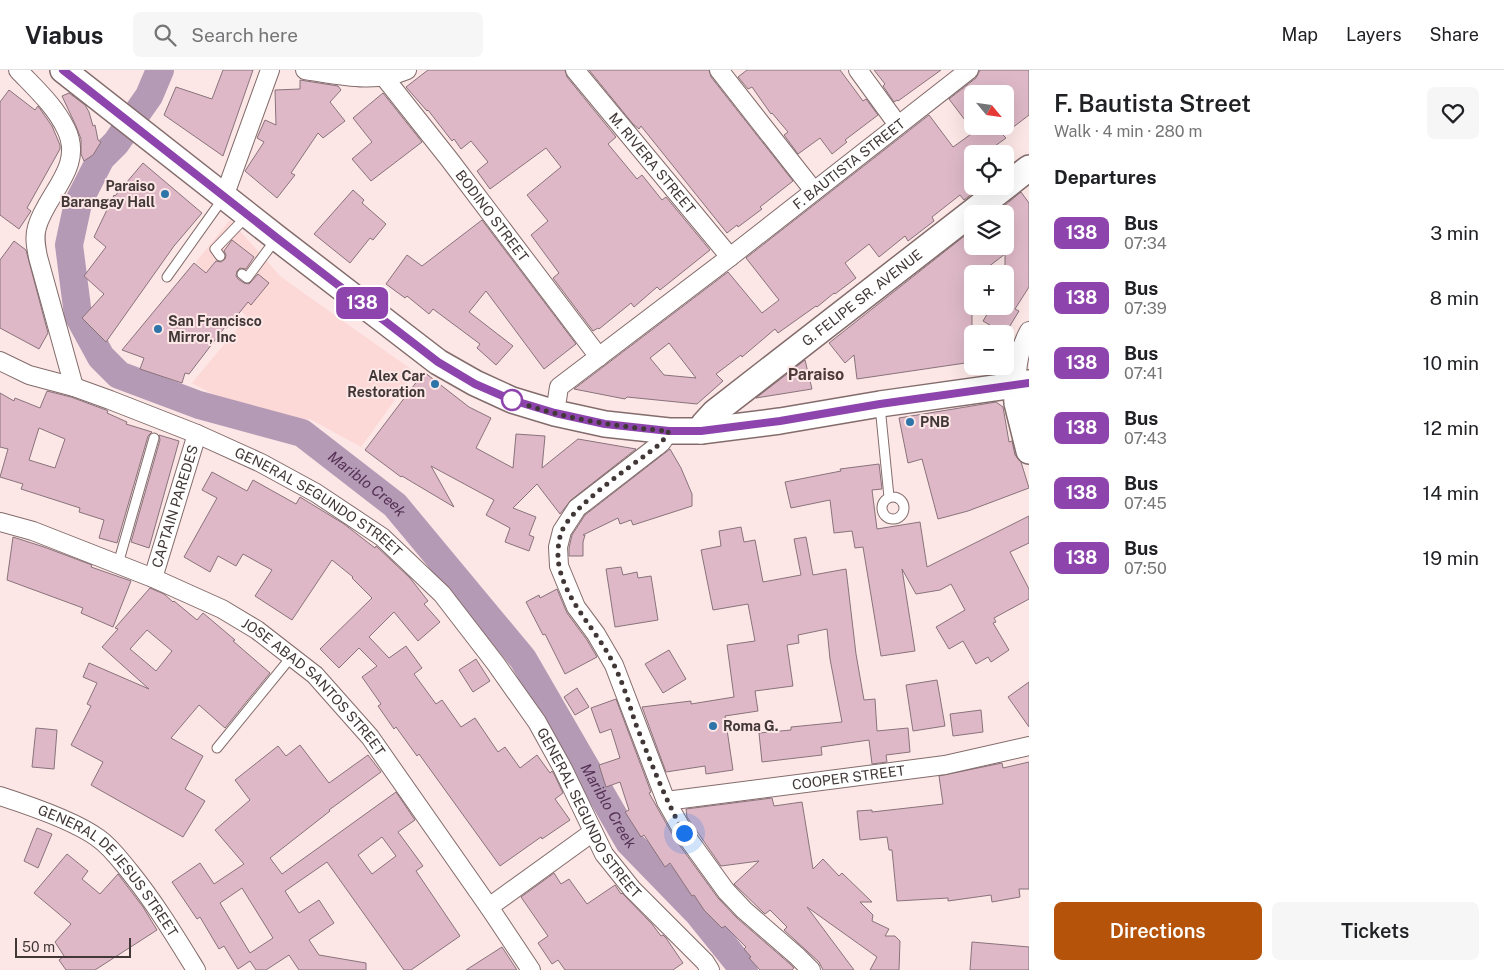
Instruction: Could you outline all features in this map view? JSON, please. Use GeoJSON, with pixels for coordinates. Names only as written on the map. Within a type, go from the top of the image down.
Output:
{"type":"FeatureCollection","features":[{"type":"Feature","properties":{"kind":"main road"},"geometry":{"type":"LineString","coordinates":[[63,70],[438,362],[475,384],[512,400],[555,413],[605,424],[669,431],[701,431],[780,421],[880,404],[1023,384],[1016,403],[1029,451]]}},
{"type":"Feature","properties":{"kind":"main road","name":"G. FELIPE SR. AVENUE"},"geometry":{"type":"LineString","coordinates":[[701,431],[704,424],[715,412],[1029,168]]}},
{"type":"Feature","properties":{"kind":"street"},"geometry":{"type":"LineString","coordinates":[[18,70],[55,110],[67,131],[70,142],[71,156],[69,166],[40,219],[35,238],[38,258],[74,387]]}},
{"type":"Feature","properties":{"kind":"street"},"geometry":{"type":"LineString","coordinates":[[224,197],[270,70]]}},
{"type":"Feature","properties":{"kind":"street"},"geometry":{"type":"LineString","coordinates":[[305,70],[367,78],[384,77],[407,70]]}},
{"type":"Feature","properties":{"kind":"street","name":"M. RIVERA STREET"},"geometry":{"type":"LineString","coordinates":[[575,70],[730,257]]}},
{"type":"Feature","properties":{"kind":"street"},"geometry":{"type":"LineString","coordinates":[[719,70],[814,191]]}},
{"type":"Feature","properties":{"kind":"street"},"geometry":{"type":"LineString","coordinates":[[858,70],[898,125]]}},
{"type":"Feature","properties":{"kind":"street","name":"F. BAUTISTA STREET"},"geometry":{"type":"LineString","coordinates":[[555,413],[559,387],[730,257],[969,70]]}},
{"type":"Feature","properties":{"kind":"street","name":"BODINO STREET"},"geometry":{"type":"LineString","coordinates":[[384,77],[449,159],[599,357]]}},
{"type":"Feature","properties":{"kind":"street"},"geometry":{"type":"LineString","coordinates":[[1023,384],[1018,358],[1029,331]]}},
{"type":"Feature","properties":{"kind":"street","name":"GENERAL SEGUNDO STREET"},"geometry":{"type":"LineString","coordinates":[[0,361],[29,375],[74,387],[197,434],[261,463],[316,493],[382,537],[442,594],[496,664],[537,722],[564,769],[604,854],[632,889],[710,970]]}},
{"type":"Feature","properties":{"kind":"street"},"geometry":{"type":"LineString","coordinates":[[669,431],[662,442],[577,508],[562,531],[558,547],[559,566],[576,607],[596,634],[614,665],[666,801],[684,833],[726,891],[744,910],[811,970]]}},
{"type":"Feature","properties":{"kind":"street","name":"CAPTAIN PAREDES"},"geometry":{"type":"LineString","coordinates":[[153,578],[197,434]]}},
{"type":"Feature","properties":{"kind":"street","name":"JOSE ABAD SANTOS STREET"},"geometry":{"type":"LineString","coordinates":[[0,522],[33,531],[118,564],[222,609],[257,630],[315,675],[370,737],[531,970]]}},
{"type":"Feature","properties":{"kind":"street","name":"COOPER STREET"},"geometry":{"type":"LineString","coordinates":[[666,801],[945,765],[1029,746]]}},
{"type":"Feature","properties":{"kind":"street","name":"GENERAL DE JESUS STREET"},"geometry":{"type":"LineString","coordinates":[[0,796],[81,827],[99,838],[118,856],[150,897],[196,970]]}},
{"type":"Feature","properties":{"kind":"street"},"geometry":{"type":"LineString","coordinates":[[489,907],[593,832]]}},
{"type":"Feature","properties":{"kind":"lane"},"geometry":{"type":"LineString","coordinates":[[167,277],[224,197]]}},
{"type":"Feature","properties":{"kind":"lane"},"geometry":{"type":"LineString","coordinates":[[220,256],[215,249],[248,215]]}},
{"type":"Feature","properties":{"kind":"lane"},"geometry":{"type":"LineString","coordinates":[[242,274],[247,278],[277,238]]}},
{"type":"Feature","properties":{"kind":"lane"},"geometry":{"type":"LineString","coordinates":[[880,404],[889,497]]}},
{"type":"Feature","properties":{"kind":"lane"},"geometry":{"type":"LineString","coordinates":[[118,564],[154,438]]}},
{"type":"Feature","properties":{"kind":"lane"},"geometry":{"type":"LineString","coordinates":[[217,748],[292,656]]}},
{"type":"Feature","properties":{"kind":"shaded area"},"geometry":{"type":"Polygon","coordinates":[[[230,220],[281,277],[415,372],[361,447],[310,419],[287,422],[241,410],[192,383],[247,317],[196,262],[230,220]]]}},
{"type":"Feature","properties":{"kind":"building"},"geometry":{"type":"Polygon","coordinates":[[[223,70],[253,70],[223,156],[164,115],[176,87],[212,99],[223,70]]]}},
{"type":"Feature","properties":{"kind":"building"},"geometry":{"type":"Polygon","coordinates":[[[428,70],[565,70],[567,77],[616,137],[608,144],[637,179],[642,175],[662,200],[666,197],[710,250],[660,290],[657,287],[634,307],[631,303],[599,329],[593,331],[553,278],[559,273],[531,235],[548,221],[527,195],[561,167],[546,148],[490,189],[477,171],[488,162],[471,141],[461,149],[406,87],[428,70]]]}},
{"type":"Feature","properties":{"kind":"building"},"geometry":{"type":"Polygon","coordinates":[[[589,70],[709,70],[711,77],[793,181],[760,207],[762,209],[727,233],[641,126],[639,129],[633,124],[589,70]]]}},
{"type":"Feature","properties":{"kind":"building"},"geometry":{"type":"Polygon","coordinates":[[[747,70],[840,70],[863,101],[866,99],[878,115],[845,140],[847,142],[832,154],[820,138],[798,154],[784,135],[788,132],[771,114],[752,87],[748,89],[738,77],[747,70]]]}},
{"type":"Feature","properties":{"kind":"building"},"geometry":{"type":"Polygon","coordinates":[[[874,70],[941,70],[894,102],[883,86],[885,84],[874,70]]]}},
{"type":"Feature","properties":{"kind":"building"},"geometry":{"type":"Polygon","coordinates":[[[980,70],[1029,70],[1029,115],[1014,127],[1014,85],[967,85],[976,78],[980,70]]]}},
{"type":"Feature","properties":{"kind":"building"},"geometry":{"type":"Polygon","coordinates":[[[300,80],[338,86],[341,90],[330,102],[345,121],[323,138],[318,133],[291,173],[295,175],[277,198],[245,171],[264,142],[257,138],[265,120],[276,125],[275,90],[300,89],[300,80]]]}},
{"type":"Feature","properties":{"kind":"building"},"geometry":{"type":"Polygon","coordinates":[[[964,87],[964,119],[949,99],[964,87]]]}},
{"type":"Feature","properties":{"kind":"building"},"geometry":{"type":"Polygon","coordinates":[[[9,90],[35,110],[38,106],[52,126],[60,145],[60,149],[27,208],[31,211],[19,229],[0,215],[0,102],[9,90]]]}},
{"type":"Feature","properties":{"kind":"building"},"geometry":{"type":"Polygon","coordinates":[[[69,93],[85,105],[93,126],[95,125],[98,140],[101,142],[93,155],[84,161],[81,154],[81,139],[62,96],[69,93]]]}},
{"type":"Feature","properties":{"kind":"building"},"geometry":{"type":"Polygon","coordinates":[[[383,93],[422,142],[371,181],[352,159],[372,142],[353,118],[383,93]]]}},
{"type":"Feature","properties":{"kind":"building"},"geometry":{"type":"Polygon","coordinates":[[[929,115],[953,147],[970,135],[1003,135],[1006,138],[996,145],[964,145],[964,195],[970,195],[964,200],[960,195],[932,217],[934,221],[908,241],[905,236],[879,257],[869,244],[845,263],[856,278],[778,333],[775,329],[742,357],[741,355],[716,374],[723,381],[697,404],[627,397],[625,399],[574,389],[728,272],[762,313],[779,300],[746,258],[929,115]],[[669,343],[650,358],[664,375],[696,378],[669,343]]]}},
{"type":"Feature","properties":{"kind":"building"},"geometry":{"type":"Polygon","coordinates":[[[143,163],[202,213],[174,246],[106,342],[82,318],[104,294],[84,276],[106,247],[94,237],[114,195],[143,163]]]}},
{"type":"Feature","properties":{"kind":"building"},"geometry":{"type":"Polygon","coordinates":[[[353,190],[364,200],[362,203],[386,224],[373,240],[370,238],[350,263],[314,234],[353,190]]]}},
{"type":"Feature","properties":{"kind":"building"},"geometry":{"type":"Polygon","coordinates":[[[1021,192],[1029,203],[1029,287],[1015,309],[1019,311],[1010,325],[990,325],[983,321],[987,315],[1014,315],[1014,265],[1005,265],[1005,255],[1014,255],[1014,205],[1005,205],[1021,192]]]}},
{"type":"Feature","properties":{"kind":"building"},"geometry":{"type":"Polygon","coordinates":[[[482,220],[576,344],[544,369],[486,291],[469,312],[513,346],[496,365],[477,348],[480,344],[433,309],[429,314],[407,296],[405,298],[386,284],[407,255],[422,266],[482,220]]]}},
{"type":"Feature","properties":{"kind":"building"},"geometry":{"type":"Polygon","coordinates":[[[964,236],[964,255],[1004,255],[991,265],[964,265],[964,315],[972,315],[972,325],[964,325],[964,363],[857,379],[854,355],[845,363],[829,343],[964,236]]]}},
{"type":"Feature","properties":{"kind":"building"},"geometry":{"type":"Polygon","coordinates":[[[232,240],[254,257],[246,269],[240,268],[237,271],[236,276],[238,279],[249,284],[258,274],[269,283],[251,305],[248,302],[227,328],[225,327],[189,374],[185,373],[182,383],[140,369],[144,358],[122,350],[194,263],[206,273],[216,261],[221,262],[225,259],[224,251],[232,240]]]}},
{"type":"Feature","properties":{"kind":"building"},"geometry":{"type":"Polygon","coordinates":[[[14,241],[26,250],[48,333],[39,349],[0,328],[0,260],[14,241]]]}},
{"type":"Feature","properties":{"kind":"building"},"geometry":{"type":"Polygon","coordinates":[[[805,360],[812,389],[756,398],[805,360]]]}},
{"type":"Feature","properties":{"kind":"building"},"geometry":{"type":"Polygon","coordinates":[[[424,372],[469,407],[491,418],[476,448],[513,468],[516,434],[545,436],[542,468],[578,439],[636,449],[571,500],[560,514],[537,484],[513,508],[536,517],[529,535],[534,537],[529,551],[505,542],[510,528],[486,515],[494,500],[431,466],[454,507],[401,477],[365,450],[424,372]]]}},
{"type":"Feature","properties":{"kind":"building"},"geometry":{"type":"Polygon","coordinates":[[[47,391],[71,397],[106,410],[108,411],[107,413],[127,422],[126,424],[152,432],[148,436],[117,543],[99,538],[104,520],[79,512],[80,508],[21,489],[23,484],[0,477],[8,449],[0,447],[0,393],[14,401],[15,398],[40,408],[47,391]],[[39,428],[29,460],[55,468],[65,439],[39,428]]]}},
{"type":"Feature","properties":{"kind":"building"},"geometry":{"type":"Polygon","coordinates":[[[996,402],[1003,407],[1009,442],[1012,441],[1015,455],[1021,462],[1029,488],[968,511],[938,519],[922,459],[908,463],[899,418],[996,402]]]}},
{"type":"Feature","properties":{"kind":"building"},"geometry":{"type":"Polygon","coordinates":[[[159,435],[179,441],[149,548],[131,542],[160,440],[159,435]]]}},
{"type":"Feature","properties":{"kind":"building"},"geometry":{"type":"Polygon","coordinates":[[[670,449],[681,468],[692,494],[692,506],[633,525],[631,520],[620,524],[618,518],[583,535],[585,535],[583,556],[569,556],[572,535],[585,515],[670,449]]]}},
{"type":"Feature","properties":{"kind":"building"},"geometry":{"type":"Polygon","coordinates":[[[879,464],[882,489],[872,490],[877,529],[920,522],[927,567],[1029,516],[1029,543],[1010,552],[1029,589],[1029,599],[994,618],[996,622],[993,623],[1009,650],[991,662],[988,657],[976,664],[963,641],[949,649],[936,627],[965,610],[951,584],[940,590],[916,594],[902,569],[915,651],[881,656],[863,547],[855,548],[852,531],[834,533],[830,500],[791,508],[785,482],[841,471],[840,469],[879,464]]]}},
{"type":"Feature","properties":{"kind":"building"},"geometry":{"type":"Polygon","coordinates":[[[212,472],[247,491],[253,480],[296,504],[300,497],[344,524],[375,548],[376,546],[410,578],[428,601],[424,604],[440,622],[418,641],[394,612],[369,637],[389,658],[406,646],[422,668],[414,674],[436,704],[442,700],[461,727],[475,718],[498,752],[505,747],[520,768],[537,755],[550,773],[552,771],[554,774],[563,793],[555,799],[570,820],[542,839],[541,837],[500,866],[419,754],[417,756],[396,727],[394,729],[378,706],[381,704],[362,677],[377,666],[359,648],[339,668],[320,649],[372,598],[353,577],[332,560],[292,620],[255,596],[272,570],[243,554],[236,566],[218,556],[210,572],[184,557],[217,498],[202,490],[212,472]]]}},
{"type":"Feature","properties":{"kind":"building"},"geometry":{"type":"Polygon","coordinates":[[[741,527],[744,542],[755,540],[763,582],[801,575],[794,539],[806,537],[813,575],[846,569],[856,654],[864,700],[875,699],[877,731],[908,728],[910,752],[886,755],[887,762],[872,764],[869,740],[821,747],[822,755],[762,762],[759,733],[791,730],[791,727],[842,722],[830,659],[827,629],[798,635],[799,643],[787,645],[793,686],[755,691],[758,711],[725,716],[733,770],[706,774],[705,766],[666,772],[642,707],[691,701],[691,704],[734,697],[727,645],[755,641],[748,604],[713,610],[701,550],[721,546],[719,531],[741,527]]]}},
{"type":"Feature","properties":{"kind":"building"},"geometry":{"type":"Polygon","coordinates":[[[13,537],[131,581],[113,627],[81,613],[83,608],[7,580],[13,537]]]}},
{"type":"Feature","properties":{"kind":"building"},"geometry":{"type":"Polygon","coordinates":[[[621,567],[623,575],[637,572],[638,578],[651,576],[658,620],[615,627],[606,569],[621,567]]]}},
{"type":"Feature","properties":{"kind":"building"},"geometry":{"type":"Polygon","coordinates":[[[150,588],[164,594],[197,620],[203,613],[270,673],[225,728],[199,705],[171,738],[203,756],[185,789],[205,801],[183,837],[91,785],[103,762],[71,745],[91,706],[87,704],[97,683],[83,677],[89,663],[149,689],[102,647],[118,629],[115,628],[150,588]],[[147,630],[130,649],[156,671],[172,651],[147,630]]]}},
{"type":"Feature","properties":{"kind":"building"},"geometry":{"type":"Polygon","coordinates":[[[557,589],[567,613],[597,657],[565,674],[526,602],[539,595],[540,598],[557,589]]]}},
{"type":"Feature","properties":{"kind":"building"},"geometry":{"type":"Polygon","coordinates":[[[669,650],[686,679],[663,693],[645,664],[669,650]]]}},
{"type":"Feature","properties":{"kind":"building"},"geometry":{"type":"Polygon","coordinates":[[[476,659],[490,681],[473,692],[459,670],[476,659]]]}},
{"type":"Feature","properties":{"kind":"building"},"geometry":{"type":"Polygon","coordinates":[[[937,680],[945,726],[913,731],[906,685],[937,680]]]}},
{"type":"Feature","properties":{"kind":"building"},"geometry":{"type":"Polygon","coordinates":[[[1029,682],[1029,727],[1008,697],[1029,682]]]}},
{"type":"Feature","properties":{"kind":"building"},"geometry":{"type":"Polygon","coordinates":[[[577,688],[589,707],[575,715],[564,697],[577,688]]]}},
{"type":"Feature","properties":{"kind":"building"},"geometry":{"type":"Polygon","coordinates":[[[616,699],[651,792],[649,793],[675,839],[718,898],[737,918],[790,964],[794,968],[792,970],[760,970],[749,958],[751,957],[744,949],[746,947],[725,926],[722,928],[704,910],[694,895],[692,896],[670,863],[665,867],[644,835],[641,837],[625,812],[629,810],[620,782],[606,787],[599,765],[620,758],[611,729],[600,733],[591,708],[616,699]]]}},
{"type":"Feature","properties":{"kind":"building"},"geometry":{"type":"Polygon","coordinates":[[[981,710],[983,732],[953,736],[950,714],[981,710]]]}},
{"type":"Feature","properties":{"kind":"building"},"geometry":{"type":"Polygon","coordinates":[[[36,728],[57,730],[54,769],[32,767],[36,728]]]}},
{"type":"Feature","properties":{"kind":"building"},"geometry":{"type":"Polygon","coordinates":[[[300,745],[329,783],[368,755],[381,772],[329,810],[270,858],[282,874],[396,792],[415,820],[398,832],[423,866],[416,871],[460,936],[411,970],[404,970],[327,862],[285,891],[299,913],[319,900],[334,923],[309,940],[319,955],[366,963],[366,970],[299,970],[289,955],[266,970],[256,970],[250,961],[238,969],[224,946],[219,949],[200,917],[197,919],[172,882],[200,863],[214,884],[244,864],[215,830],[250,800],[235,780],[278,746],[286,756],[300,745]],[[382,837],[358,855],[372,874],[396,856],[382,837]],[[242,888],[220,903],[250,953],[273,938],[242,888]]]}},
{"type":"Feature","properties":{"kind":"building"},"geometry":{"type":"Polygon","coordinates":[[[1029,762],[1029,889],[1019,889],[1020,897],[992,902],[991,895],[948,901],[948,898],[897,901],[892,850],[889,850],[887,837],[860,840],[857,811],[872,810],[872,812],[943,804],[939,776],[1002,763],[1003,768],[1029,762]]]}},
{"type":"Feature","properties":{"kind":"building"},"geometry":{"type":"Polygon","coordinates":[[[772,798],[774,806],[802,802],[813,869],[823,859],[839,876],[842,873],[872,902],[860,902],[873,915],[872,921],[889,929],[885,936],[895,936],[900,941],[899,970],[870,970],[877,957],[807,907],[854,970],[823,970],[819,962],[784,930],[787,927],[770,910],[765,914],[734,884],[759,861],[721,866],[687,817],[686,809],[772,798]]]}},
{"type":"Feature","properties":{"kind":"building"},"geometry":{"type":"Polygon","coordinates":[[[37,828],[52,834],[38,868],[24,861],[37,828]]]}},
{"type":"Feature","properties":{"kind":"building"},"geometry":{"type":"Polygon","coordinates":[[[67,854],[88,871],[82,879],[100,894],[118,874],[143,907],[157,930],[95,970],[66,970],[59,960],[64,956],[55,942],[71,924],[34,893],[67,854]]]}},
{"type":"Feature","properties":{"kind":"building"},"geometry":{"type":"Polygon","coordinates":[[[554,873],[561,884],[569,879],[587,904],[615,885],[621,894],[652,924],[661,936],[663,935],[666,938],[683,963],[673,970],[565,970],[558,960],[552,964],[538,943],[548,936],[521,897],[554,873]]]}},
{"type":"Feature","properties":{"kind":"building"},"geometry":{"type":"Polygon","coordinates":[[[972,942],[1029,947],[1029,970],[970,970],[972,942]]]}},
{"type":"Feature","properties":{"kind":"building"},"geometry":{"type":"Polygon","coordinates":[[[502,947],[517,970],[466,970],[502,947]]]}},
{"type":"Feature","properties":{"kind":"waterway","name":"Mariblo Creek"},"geometry":{"type":"LineString","coordinates":[[160,70],[149,96],[116,143],[101,158],[78,203],[69,245],[78,315],[101,357],[119,375],[199,405],[302,433],[395,505],[523,659],[629,842],[698,913],[744,970]]}},
{"type":"Feature","properties":{"kind":"bus line","name":"138"},"geometry":{"type":"LineString","coordinates":[[63,70],[438,362],[475,384],[512,400],[555,413],[605,424],[641,429],[701,431],[780,421],[880,404],[1029,383]]}},
{"type":"Feature","properties":{"kind":"place","name":"Paraiso Barangay Hall"},"geometry":{"type":"Point","coordinates":[165,194]}},
{"type":"Feature","properties":{"kind":"place","name":"San Francisco Mirror, Inc"},"geometry":{"type":"Point","coordinates":[158,329]}},
{"type":"Feature","properties":{"kind":"place","name":"Alex Car Restoration"},"geometry":{"type":"Point","coordinates":[435,384]}},
{"type":"Feature","properties":{"kind":"place","name":"PNB"},"geometry":{"type":"Point","coordinates":[910,422]}},
{"type":"Feature","properties":{"kind":"place","name":"Roma G."},"geometry":{"type":"Point","coordinates":[713,726]}},
{"type":"Feature","properties":{"kind":"district","name":"Paraiso"},"geometry":{"type":"Point","coordinates":[816,374]}},
{"type":"Feature","properties":{"kind":"route"},"geometry":{"type":"LineString","coordinates":[[512,400],[555,413],[605,424],[669,431],[662,442],[577,508],[562,531],[558,547],[559,566],[566,585],[576,607],[596,634],[614,665],[666,801],[684,833]]}}]}
